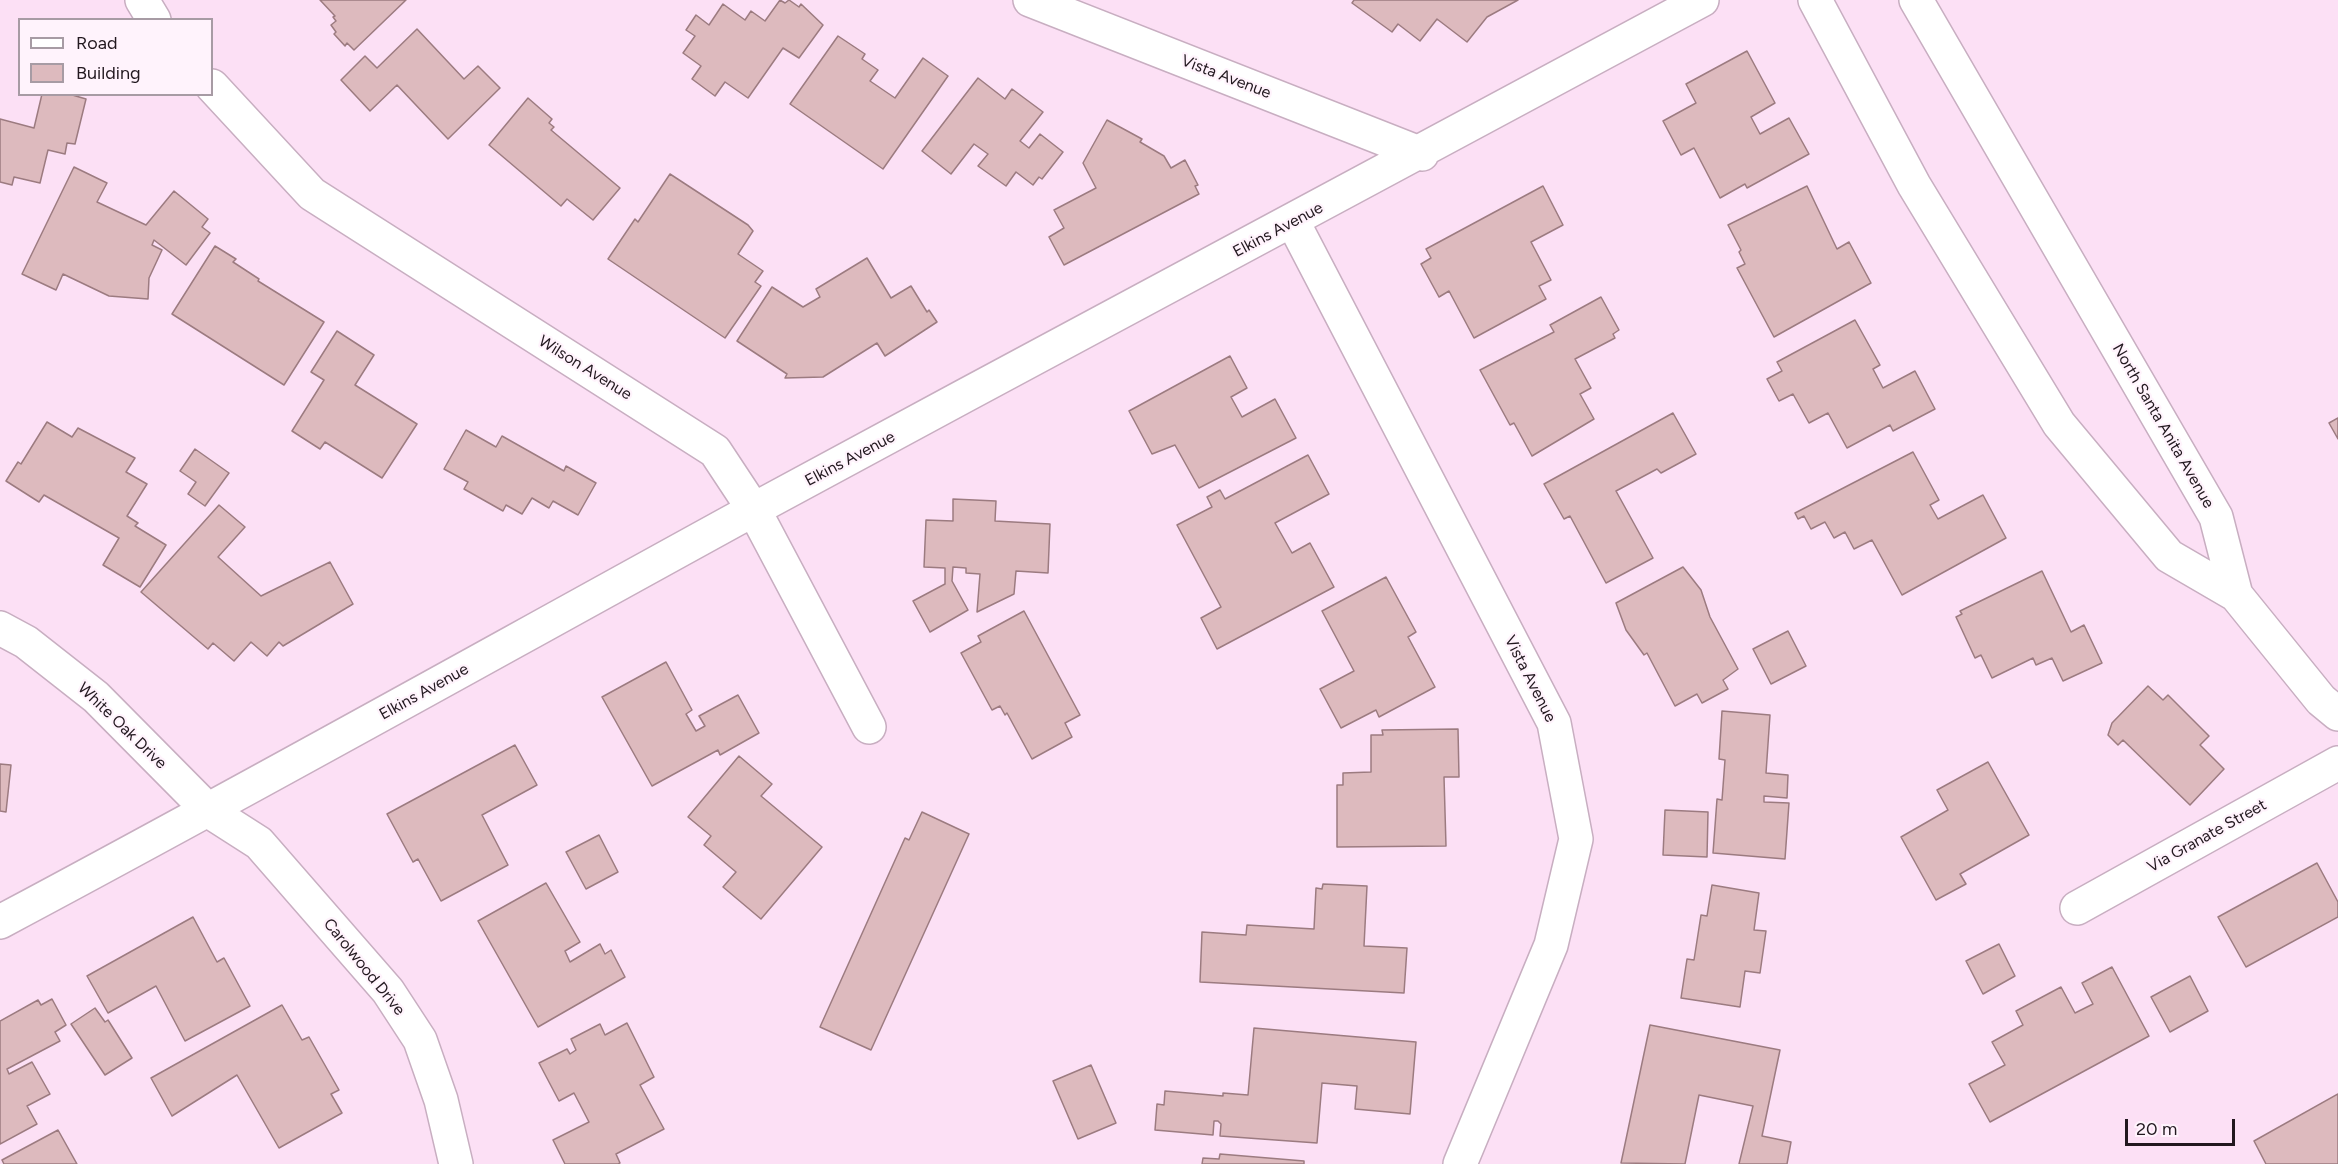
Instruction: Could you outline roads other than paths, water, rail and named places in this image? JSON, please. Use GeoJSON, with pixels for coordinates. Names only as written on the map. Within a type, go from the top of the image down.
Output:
{"type":"FeatureCollection","features":[{"type":"Feature","properties":{"kind":"street"},"geometry":{"type":"LineString","coordinates":[[142,0],[153,18]]}},
{"type":"Feature","properties":{"kind":"street","name":"Vista Avenue"},"geometry":{"type":"LineString","coordinates":[[1030,0],[1422,154]]}},
{"type":"Feature","properties":{"kind":"street","name":"Elkins Avenue"},"geometry":{"type":"LineString","coordinates":[[0,922],[209,811],[754,510],[1422,154],[1701,0]]}},
{"type":"Feature","properties":{"kind":"street"},"geometry":{"type":"LineString","coordinates":[[1815,0],[1914,185],[2059,424],[2169,556],[2236,595],[2321,700],[2338,714]]}},
{"type":"Feature","properties":{"kind":"street","name":"North Santa Anita Avenue"},"geometry":{"type":"LineString","coordinates":[[1916,0],[2216,517],[2236,595]]}},
{"type":"Feature","properties":{"kind":"street","name":"Wilson Avenue"},"geometry":{"type":"LineString","coordinates":[[213,87],[312,194],[715,451],[754,510],[869,727]]}},
{"type":"Feature","properties":{"kind":"street","name":"Vista Avenue"},"geometry":{"type":"LineString","coordinates":[[1293,222],[1554,723],[1576,839],[1551,945],[1460,1164]]}},
{"type":"Feature","properties":{"kind":"street","name":"White Oak Drive"},"geometry":{"type":"LineString","coordinates":[[0,628],[26,642],[96,697],[209,811]]}},
{"type":"Feature","properties":{"kind":"street","name":"Via Granate Street"},"geometry":{"type":"LineString","coordinates":[[2077,908],[2338,763]]}},
{"type":"Feature","properties":{"kind":"street","name":"Carolwood Drive"},"geometry":{"type":"LineString","coordinates":[[209,811],[259,843],[388,991],[420,1040],[441,1100],[456,1164]]}}]}
